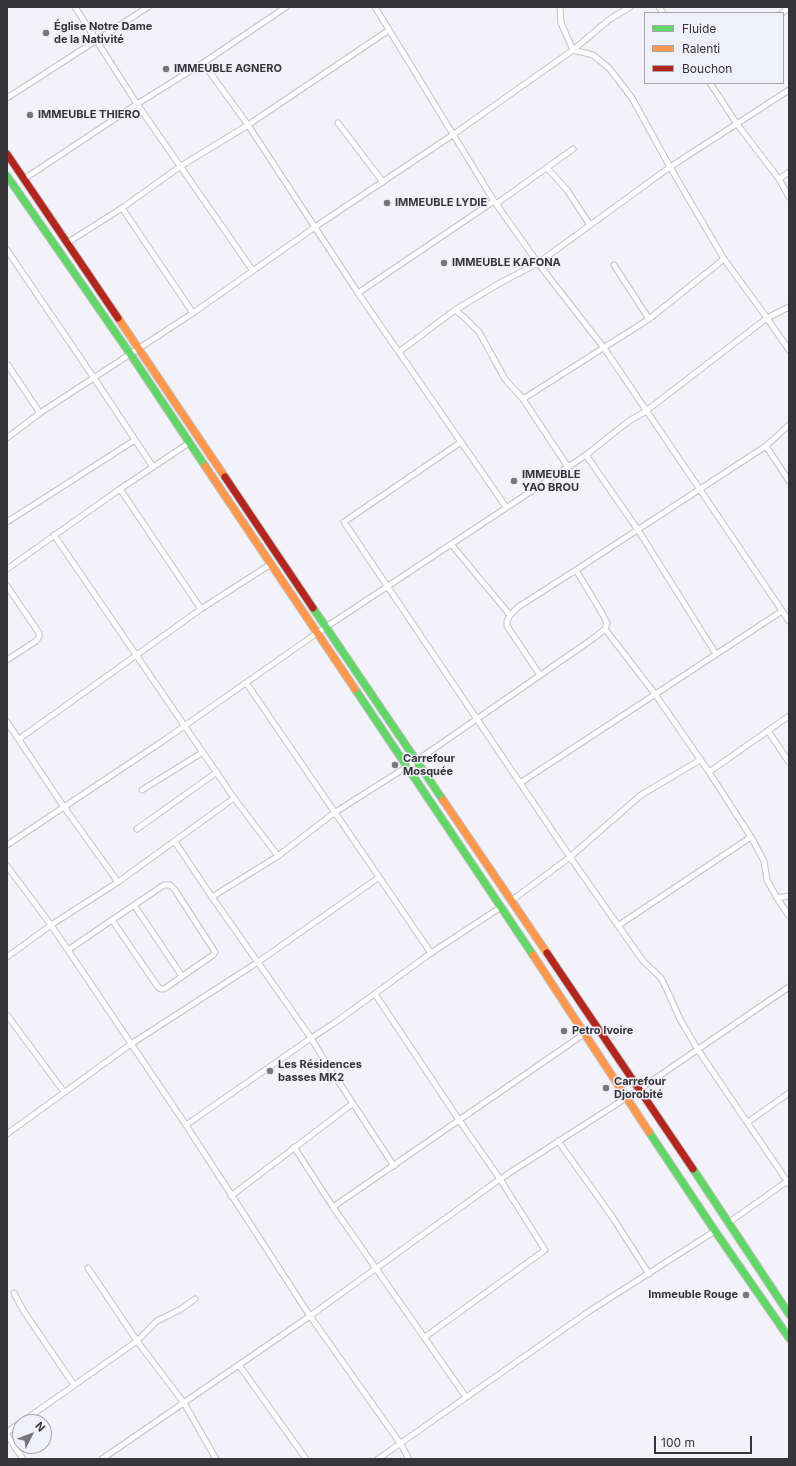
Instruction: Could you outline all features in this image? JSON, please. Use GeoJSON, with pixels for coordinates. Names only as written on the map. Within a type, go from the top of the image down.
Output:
{"type":"FeatureCollection","features":[{"type":"Feature","properties":{"kind":"main road"},"geometry":{"type":"LineString","coordinates":[[7,154],[511,902],[640,1089],[789,1314]]}},
{"type":"Feature","properties":{"kind":"main road"},"geometry":{"type":"LineString","coordinates":[[7,176],[130,355],[407,767],[715,1231],[789,1338]]}},
{"type":"Feature","properties":{"kind":"street"},"geometry":{"type":"LineString","coordinates":[[75,7],[137,104],[182,166],[253,271]]}},
{"type":"Feature","properties":{"kind":"street"},"geometry":{"type":"LineString","coordinates":[[7,98],[148,7]]}},
{"type":"Feature","properties":{"kind":"street"},"geometry":{"type":"LineString","coordinates":[[24,179],[137,104],[203,63],[286,7]]}},
{"type":"Feature","properties":{"kind":"street"},"geometry":{"type":"LineString","coordinates":[[375,7],[495,202],[538,263],[604,348],[789,621]]}},
{"type":"Feature","properties":{"kind":"street"},"geometry":{"type":"LineString","coordinates":[[560,7],[562,23],[573,50]]}},
{"type":"Feature","properties":{"kind":"street"},"geometry":{"type":"LineString","coordinates":[[7,438],[40,413],[139,350],[315,226],[454,134],[573,50],[610,19],[630,7]]}},
{"type":"Feature","properties":{"kind":"street"},"geometry":{"type":"LineString","coordinates":[[67,243],[122,208],[182,166],[248,125],[389,30]]}},
{"type":"Feature","properties":{"kind":"street"},"geometry":{"type":"LineString","coordinates":[[573,50],[593,55],[609,68],[632,98],[670,167],[724,259],[789,350]]}},
{"type":"Feature","properties":{"kind":"street"},"geometry":{"type":"LineString","coordinates":[[203,63],[248,125],[358,293],[506,507]]}},
{"type":"Feature","properties":{"kind":"street"},"geometry":{"type":"LineString","coordinates":[[711,84],[737,124],[779,179],[789,197]]}},
{"type":"Feature","properties":{"kind":"street"},"geometry":{"type":"LineString","coordinates":[[399,352],[455,310],[500,283],[538,263],[670,167],[789,90]]}},
{"type":"Feature","properties":{"kind":"street"},"geometry":{"type":"LineString","coordinates":[[338,123],[383,182]]}},
{"type":"Feature","properties":{"kind":"street"},"geometry":{"type":"LineString","coordinates":[[358,293],[547,168],[573,149]]}},
{"type":"Feature","properties":{"kind":"street"},"geometry":{"type":"LineString","coordinates":[[547,168],[567,190],[590,225]]}},
{"type":"Feature","properties":{"kind":"street"},"geometry":{"type":"LineString","coordinates":[[779,179],[789,172]]}},
{"type":"Feature","properties":{"kind":"street"},"geometry":{"type":"LineString","coordinates":[[122,208],[193,313]]}},
{"type":"Feature","properties":{"kind":"street"},"geometry":{"type":"LineString","coordinates":[[7,250],[153,467]]}},
{"type":"Feature","properties":{"kind":"street"},"geometry":{"type":"LineString","coordinates":[[523,399],[649,318],[724,259]]}},
{"type":"Feature","properties":{"kind":"street"},"geometry":{"type":"LineString","coordinates":[[614,265],[649,318]]}},
{"type":"Feature","properties":{"kind":"street"},"geometry":{"type":"LineString","coordinates":[[7,846],[247,684],[317,633],[586,455],[767,318],[789,307]]}},
{"type":"Feature","properties":{"kind":"street"},"geometry":{"type":"LineString","coordinates":[[455,310],[479,332],[505,379],[523,399],[568,467]]}},
{"type":"Feature","properties":{"kind":"street"},"geometry":{"type":"LineString","coordinates":[[7,364],[40,413]]}},
{"type":"Feature","properties":{"kind":"street"},"geometry":{"type":"LineString","coordinates":[[540,675],[507,626],[507,621],[510,615],[518,607],[766,446],[789,425]]}},
{"type":"Feature","properties":{"kind":"street"},"geometry":{"type":"LineString","coordinates":[[7,522],[136,440]]}},
{"type":"Feature","properties":{"kind":"street"},"geometry":{"type":"LineString","coordinates":[[461,442],[344,522],[478,718],[570,857],[643,961],[661,978],[680,1019],[698,1050],[788,1182],[728,1223]]}},
{"type":"Feature","properties":{"kind":"street"},"geometry":{"type":"LineString","coordinates":[[7,569],[120,489],[189,443]]}},
{"type":"Feature","properties":{"kind":"street"},"geometry":{"type":"LineString","coordinates":[[766,446],[789,481]]}},
{"type":"Feature","properties":{"kind":"street"},"geometry":{"type":"LineString","coordinates":[[586,455],[638,530],[716,654]]}},
{"type":"Feature","properties":{"kind":"street"},"geometry":{"type":"LineString","coordinates":[[120,489],[201,609]]}},
{"type":"Feature","properties":{"kind":"street"},"geometry":{"type":"LineString","coordinates":[[54,535],[234,798],[278,856]]}},
{"type":"Feature","properties":{"kind":"street"},"geometry":{"type":"LineString","coordinates":[[451,544],[510,615]]}},
{"type":"Feature","properties":{"kind":"street"},"geometry":{"type":"LineString","coordinates":[[19,739],[201,609],[270,564]]}},
{"type":"Feature","properties":{"kind":"street"},"geometry":{"type":"LineString","coordinates":[[212,897],[278,856],[334,814],[416,761],[605,629],[607,623],[604,615],[576,570]]}},
{"type":"Feature","properties":{"kind":"street"},"geometry":{"type":"LineString","coordinates":[[7,586],[39,633],[39,637],[36,641],[7,660]]}},
{"type":"Feature","properties":{"kind":"street"},"geometry":{"type":"LineString","coordinates":[[520,783],[782,610]]}},
{"type":"Feature","properties":{"kind":"street"},"geometry":{"type":"LineString","coordinates":[[605,629],[655,694],[709,772],[751,837],[764,861],[767,880],[789,916]]}},
{"type":"Feature","properties":{"kind":"street"},"geometry":{"type":"LineString","coordinates":[[247,684],[334,814],[431,953]]}},
{"type":"Feature","properties":{"kind":"street"},"geometry":{"type":"LineString","coordinates":[[709,772],[789,716]]}},
{"type":"Feature","properties":{"kind":"street"},"geometry":{"type":"LineString","coordinates":[[7,722],[64,807],[118,882]]}},
{"type":"Feature","properties":{"kind":"street"},"geometry":{"type":"LineString","coordinates":[[768,731],[789,762]]}},
{"type":"Feature","properties":{"kind":"street"},"geometry":{"type":"LineString","coordinates":[[142,790],[203,752]]}},
{"type":"Feature","properties":{"kind":"street"},"geometry":{"type":"LineString","coordinates":[[511,902],[570,857],[641,794],[700,760]]}},
{"type":"Feature","properties":{"kind":"street"},"geometry":{"type":"LineString","coordinates":[[136,829],[217,772]]}},
{"type":"Feature","properties":{"kind":"street"},"geometry":{"type":"LineString","coordinates":[[7,957],[51,925],[118,882],[234,798]]}},
{"type":"Feature","properties":{"kind":"street"},"geometry":{"type":"LineString","coordinates":[[618,925],[751,837]]}},
{"type":"Feature","properties":{"kind":"street"},"geometry":{"type":"LineString","coordinates":[[175,842],[311,1038],[322,1058],[394,1166]]}},
{"type":"Feature","properties":{"kind":"street"},"geometry":{"type":"LineString","coordinates":[[7,866],[68,950],[186,1125],[310,1316],[400,1443],[409,1459]]}},
{"type":"Feature","properties":{"kind":"street"},"geometry":{"type":"LineString","coordinates":[[7,1134],[130,1044],[258,962],[378,878]]}},
{"type":"Feature","properties":{"kind":"street"},"geometry":{"type":"LineString","coordinates":[[68,950],[112,920],[134,905],[164,885],[170,885],[175,890],[215,952],[213,955],[164,989],[158,987],[112,920]]}},
{"type":"Feature","properties":{"kind":"street"},"geometry":{"type":"LineString","coordinates":[[777,898],[789,896]]}},
{"type":"Feature","properties":{"kind":"street"},"geometry":{"type":"LineString","coordinates":[[134,905],[182,976]]}},
{"type":"Feature","properties":{"kind":"street"},"geometry":{"type":"LineString","coordinates":[[186,1125],[333,1024],[431,953],[500,907]]}},
{"type":"Feature","properties":{"kind":"street"},"geometry":{"type":"LineString","coordinates":[[102,1459],[310,1316],[500,1179],[640,1089],[789,987]]}},
{"type":"Feature","properties":{"kind":"street"},"geometry":{"type":"LineString","coordinates":[[375,994],[458,1120],[500,1179],[545,1250],[425,1337]]}},
{"type":"Feature","properties":{"kind":"street"},"geometry":{"type":"LineString","coordinates":[[7,1015],[64,1092]]}},
{"type":"Feature","properties":{"kind":"street"},"geometry":{"type":"LineString","coordinates":[[334,1207],[584,1034]]}},
{"type":"Feature","properties":{"kind":"street"},"geometry":{"type":"LineString","coordinates":[[748,1122],[789,1093]]}},
{"type":"Feature","properties":{"kind":"street"},"geometry":{"type":"LineString","coordinates":[[231,1196],[352,1104]]}},
{"type":"Feature","properties":{"kind":"street"},"geometry":{"type":"LineString","coordinates":[[558,1141],[611,1215],[649,1274]]}},
{"type":"Feature","properties":{"kind":"street"},"geometry":{"type":"LineString","coordinates":[[294,1147],[466,1397]]}},
{"type":"Feature","properties":{"kind":"street"},"geometry":{"type":"LineString","coordinates":[[378,1459],[588,1312],[715,1231]]}},
{"type":"Feature","properties":{"kind":"street"},"geometry":{"type":"LineString","coordinates":[[88,1268],[137,1341],[184,1403],[216,1459]]}},
{"type":"Feature","properties":{"kind":"street"},"geometry":{"type":"LineString","coordinates":[[14,1293],[23,1310],[74,1385]]}},
{"type":"Feature","properties":{"kind":"street"},"geometry":{"type":"LineString","coordinates":[[34,1414],[137,1341],[157,1321],[181,1309],[195,1299]]}},
{"type":"Feature","properties":{"kind":"street"},"geometry":{"type":"LineString","coordinates":[[239,1365],[306,1459]]}},
{"type":"Feature","properties":{"kind":"street"},"geometry":{"type":"LineString","coordinates":[[7,1434],[23,1459]]}},
{"type":"Feature","properties":{"kind":"traffic: fast"},"geometry":{"type":"LineString","coordinates":[[7,176],[131,355],[205,466]]}},
{"type":"Feature","properties":{"kind":"traffic: fast"},"geometry":{"type":"LineString","coordinates":[[313,608],[443,800]]}},
{"type":"Feature","properties":{"kind":"traffic: fast"},"geometry":{"type":"LineString","coordinates":[[355,689],[533,955]]}},
{"type":"Feature","properties":{"kind":"traffic: fast"},"geometry":{"type":"LineString","coordinates":[[649,1132],[789,1338]]}},
{"type":"Feature","properties":{"kind":"traffic: fast"},"geometry":{"type":"LineString","coordinates":[[693,1169],[789,1314]]}},
{"type":"Feature","properties":{"kind":"traffic: slow"},"geometry":{"type":"LineString","coordinates":[[118,318],[225,477]]}},
{"type":"Feature","properties":{"kind":"traffic: slow"},"geometry":{"type":"LineString","coordinates":[[205,466],[355,689]]}},
{"type":"Feature","properties":{"kind":"traffic: slow"},"geometry":{"type":"LineString","coordinates":[[443,800],[547,953]]}},
{"type":"Feature","properties":{"kind":"traffic: slow"},"geometry":{"type":"LineString","coordinates":[[533,955],[649,1132]]}},
{"type":"Feature","properties":{"kind":"traffic: jam"},"geometry":{"type":"LineString","coordinates":[[7,154],[118,318]]}},
{"type":"Feature","properties":{"kind":"traffic: jam"},"geometry":{"type":"LineString","coordinates":[[225,477],[313,608]]}},
{"type":"Feature","properties":{"kind":"traffic: jam"},"geometry":{"type":"LineString","coordinates":[[547,953],[693,1169]]}},
{"type":"Feature","properties":{"kind":"place","name":"Église Notre Dame de la Nativité"},"geometry":{"type":"Point","coordinates":[46,33]}},
{"type":"Feature","properties":{"kind":"place","name":"IMMEUBLE AGNERO"},"geometry":{"type":"Point","coordinates":[166,69]}},
{"type":"Feature","properties":{"kind":"place","name":"IMMEUBLE THIERO"},"geometry":{"type":"Point","coordinates":[30,115]}},
{"type":"Feature","properties":{"kind":"place","name":"IMMEUBLE LYDIE"},"geometry":{"type":"Point","coordinates":[387,203]}},
{"type":"Feature","properties":{"kind":"place","name":"IMMEUBLE KAFONA"},"geometry":{"type":"Point","coordinates":[444,263]}},
{"type":"Feature","properties":{"kind":"place","name":"IMMEUBLE YAO BROU"},"geometry":{"type":"Point","coordinates":[514,481]}},
{"type":"Feature","properties":{"kind":"place","name":"Carrefour Mosquée"},"geometry":{"type":"Point","coordinates":[395,765]}},
{"type":"Feature","properties":{"kind":"place","name":"Petro Ivoire"},"geometry":{"type":"Point","coordinates":[564,1031]}},
{"type":"Feature","properties":{"kind":"place","name":"Les Résidences basses MK2"},"geometry":{"type":"Point","coordinates":[270,1071]}},
{"type":"Feature","properties":{"kind":"place","name":"Carrefour Djorobité"},"geometry":{"type":"Point","coordinates":[606,1088]}},
{"type":"Feature","properties":{"kind":"place","name":"Immeuble Rouge"},"geometry":{"type":"Point","coordinates":[746,1295]}}]}
